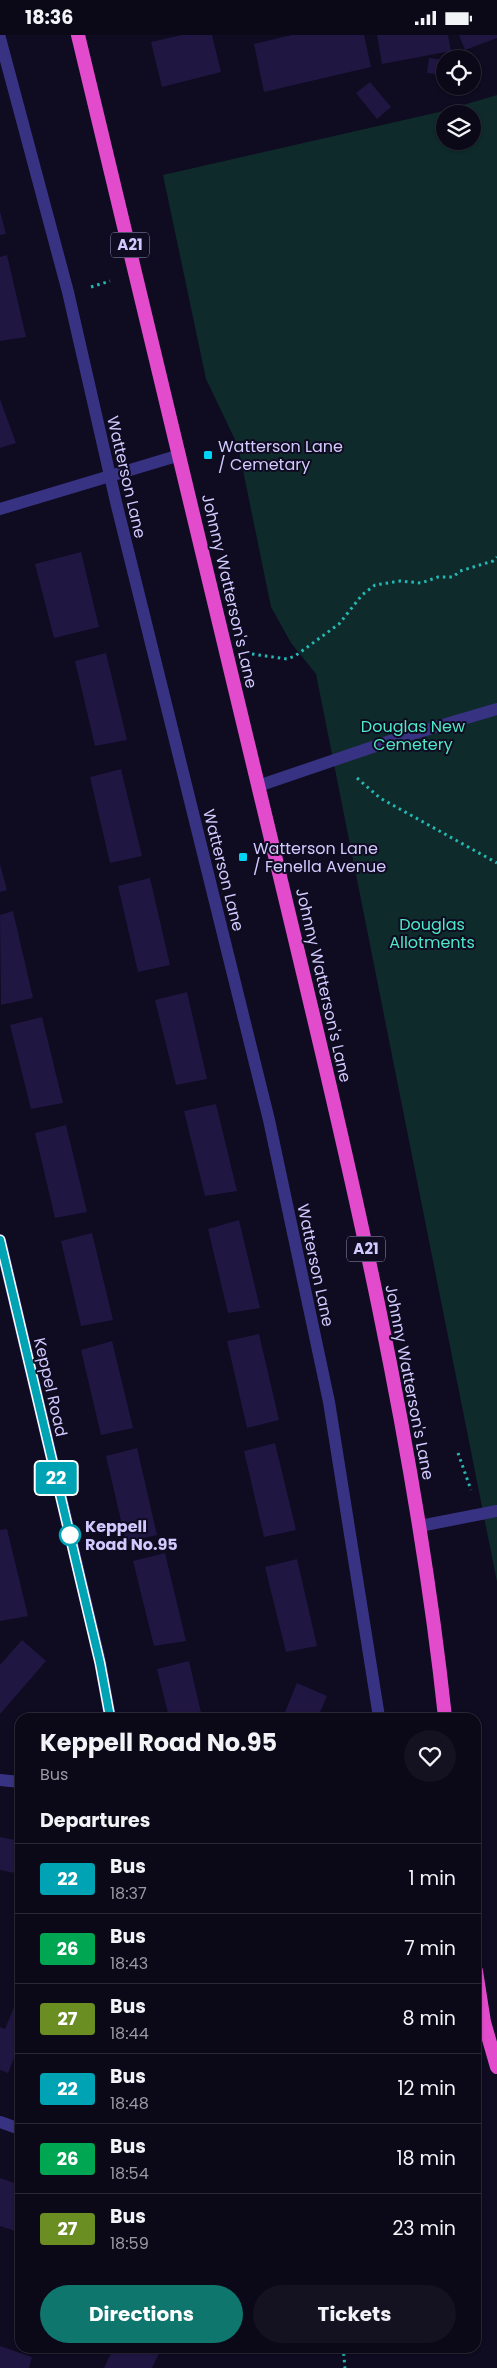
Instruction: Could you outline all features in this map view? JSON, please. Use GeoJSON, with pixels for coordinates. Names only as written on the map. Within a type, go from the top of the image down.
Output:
{"type":"FeatureCollection","features":[{"type":"Feature","properties":{"kind":"highway","name":"Johnny Watterson's Lane"},"geometry":{"type":"LineString","coordinates":[[78,35],[348,1160],[410,1464],[444,1713]]}},
{"type":"Feature","properties":{"kind":"highway"},"geometry":{"type":"LineString","coordinates":[[481,2002],[484,2021],[497,2067]]}},
{"type":"Feature","properties":{"kind":"street","name":"Watterson Lane"},"geometry":{"type":"LineString","coordinates":[[0,38],[68,292],[110,476],[269,1120],[329,1402],[378,1713]]}},
{"type":"Feature","properties":{"kind":"street"},"geometry":{"type":"LineString","coordinates":[[0,509],[180,455]]}},
{"type":"Feature","properties":{"kind":"street"},"geometry":{"type":"LineString","coordinates":[[258,787],[402,737],[497,709]]}},
{"type":"Feature","properties":{"kind":"street","name":"Keppel Road"},"geometry":{"type":"LineString","coordinates":[[0,1240],[100,1663],[109,1713]]}},
{"type":"Feature","properties":{"kind":"street"},"geometry":{"type":"LineString","coordinates":[[420,1526],[497,1511]]}},
{"type":"Feature","properties":{"kind":"street"},"geometry":{"type":"LineString","coordinates":[[0,1780],[15,1782]]}},
{"type":"Feature","properties":{"kind":"street"},"geometry":{"type":"LineString","coordinates":[[0,2122],[15,2127]]}},
{"type":"Feature","properties":{"kind":"path"},"geometry":{"type":"LineString","coordinates":[[83,289],[110,281]]}},
{"type":"Feature","properties":{"kind":"path"},"geometry":{"type":"LineString","coordinates":[[251,654],[287,659],[294,656],[339,624],[362,595],[375,585],[400,581],[420,583],[438,577],[454,577],[460,571],[493,561],[497,557]]}},
{"type":"Feature","properties":{"kind":"path"},"geometry":{"type":"LineString","coordinates":[[356,778],[380,799],[497,863]]}},
{"type":"Feature","properties":{"kind":"path"},"geometry":{"type":"LineString","coordinates":[[458,1453],[479,1515]]}},
{"type":"Feature","properties":{"kind":"path"},"geometry":{"type":"LineString","coordinates":[[344,2353],[345,2368]]}},
{"type":"Feature","properties":{"kind":"green space"},"geometry":{"type":"Polygon","coordinates":[[[497,95],[497,1582],[316,674],[291,643],[271,607],[238,446],[206,379],[163,175],[436,113],[436,150],[481,150],[481,105],[463,105],[497,95]]]}},
{"type":"Feature","properties":{"kind":"building"},"geometry":{"type":"Polygon","coordinates":[[[182,35],[212,35],[221,72],[162,87],[151,42],[182,35]]]}},
{"type":"Feature","properties":{"kind":"building"},"geometry":{"type":"Polygon","coordinates":[[[292,35],[364,35],[371,67],[264,92],[254,44],[292,35]]]}},
{"type":"Feature","properties":{"kind":"building"},"geometry":{"type":"Polygon","coordinates":[[[377,35],[448,35],[451,50],[436,50],[436,54],[382,64],[377,35]]]}},
{"type":"Feature","properties":{"kind":"building"},"geometry":{"type":"Polygon","coordinates":[[[459,35],[497,35],[497,38],[465,50],[459,35]]]}},
{"type":"Feature","properties":{"kind":"building"},"geometry":{"type":"Polygon","coordinates":[[[429,58],[436,59],[436,74],[427,73],[429,58]]]}},
{"type":"Feature","properties":{"kind":"building"},"geometry":{"type":"Polygon","coordinates":[[[370,82],[391,107],[377,119],[356,93],[370,82]]]}},
{"type":"Feature","properties":{"kind":"building"},"geometry":{"type":"Polygon","coordinates":[[[0,211],[6,234],[0,235],[0,211]]]}},
{"type":"Feature","properties":{"kind":"building"},"geometry":{"type":"Polygon","coordinates":[[[7,255],[26,337],[0,341],[0,257],[7,255]]]}},
{"type":"Feature","properties":{"kind":"building"},"geometry":{"type":"Polygon","coordinates":[[[0,399],[16,443],[0,448],[0,399]]]}},
{"type":"Feature","properties":{"kind":"building"},"geometry":{"type":"Polygon","coordinates":[[[81,552],[99,627],[54,638],[35,564],[81,552]]]}},
{"type":"Feature","properties":{"kind":"building"},"geometry":{"type":"Polygon","coordinates":[[[106,653],[127,740],[95,746],[75,661],[106,653]]]}},
{"type":"Feature","properties":{"kind":"building"},"geometry":{"type":"Polygon","coordinates":[[[121,769],[142,856],[110,863],[90,777],[121,769]]]}},
{"type":"Feature","properties":{"kind":"building"},"geometry":{"type":"Polygon","coordinates":[[[0,864],[7,890],[0,892],[0,864]]]}},
{"type":"Feature","properties":{"kind":"building"},"geometry":{"type":"Polygon","coordinates":[[[150,878],[170,965],[138,972],[118,886],[150,878]]]}},
{"type":"Feature","properties":{"kind":"building"},"geometry":{"type":"Polygon","coordinates":[[[13,911],[33,998],[1,1005],[0,915],[13,911]]]}},
{"type":"Feature","properties":{"kind":"building"},"geometry":{"type":"Polygon","coordinates":[[[187,992],[207,1079],[176,1085],[155,1000],[187,992]]]}},
{"type":"Feature","properties":{"kind":"building"},"geometry":{"type":"Polygon","coordinates":[[[42,1017],[63,1103],[31,1109],[10,1025],[42,1017]]]}},
{"type":"Feature","properties":{"kind":"building"},"geometry":{"type":"Polygon","coordinates":[[[216,1104],[237,1191],[205,1196],[184,1111],[216,1104]]]}},
{"type":"Feature","properties":{"kind":"building"},"geometry":{"type":"Polygon","coordinates":[[[66,1125],[87,1212],[55,1218],[35,1133],[66,1125]]]}},
{"type":"Feature","properties":{"kind":"building"},"geometry":{"type":"Polygon","coordinates":[[[239,1220],[260,1308],[228,1313],[208,1229],[239,1220]]]}},
{"type":"Feature","properties":{"kind":"building"},"geometry":{"type":"Polygon","coordinates":[[[92,1233],[113,1320],[81,1326],[61,1241],[92,1233]]]}},
{"type":"Feature","properties":{"kind":"building"},"geometry":{"type":"Polygon","coordinates":[[[259,1334],[279,1420],[247,1428],[227,1341],[259,1334]]]}},
{"type":"Feature","properties":{"kind":"building"},"geometry":{"type":"Polygon","coordinates":[[[112,1341],[133,1428],[101,1435],[81,1350],[112,1341]]]}},
{"type":"Feature","properties":{"kind":"building"},"geometry":{"type":"Polygon","coordinates":[[[275,1443],[296,1530],[264,1537],[244,1451],[275,1443]]]}},
{"type":"Feature","properties":{"kind":"building"},"geometry":{"type":"Polygon","coordinates":[[[137,1448],[157,1535],[126,1542],[106,1456],[137,1448]]]}},
{"type":"Feature","properties":{"kind":"building"},"geometry":{"type":"Polygon","coordinates":[[[7,1529],[28,1616],[0,1621],[0,1530],[7,1529]]]}},
{"type":"Feature","properties":{"kind":"building"},"geometry":{"type":"Polygon","coordinates":[[[165,1553],[186,1641],[154,1646],[133,1561],[165,1553]]]}},
{"type":"Feature","properties":{"kind":"building"},"geometry":{"type":"Polygon","coordinates":[[[297,1559],[317,1646],[286,1652],[265,1567],[297,1559]]]}},
{"type":"Feature","properties":{"kind":"building"},"geometry":{"type":"Polygon","coordinates":[[[22,1640],[46,1661],[0,1714],[0,1665],[22,1640]]]}},
{"type":"Feature","properties":{"kind":"building"},"geometry":{"type":"Polygon","coordinates":[[[189,1661],[201,1713],[168,1713],[157,1669],[189,1661]]]}},
{"type":"Feature","properties":{"kind":"building"},"geometry":{"type":"Polygon","coordinates":[[[297,1683],[327,1696],[320,1713],[285,1713],[297,1683]]]}},
{"type":"Feature","properties":{"kind":"building"},"geometry":{"type":"Polygon","coordinates":[[[0,1837],[15,1840],[15,1873],[0,1870],[0,1837]]]}},
{"type":"Feature","properties":{"kind":"building"},"geometry":{"type":"Polygon","coordinates":[[[15,2007],[15,2056],[8,2073],[0,2070],[0,2027],[5,2029],[15,2007]]]}},
{"type":"Feature","properties":{"kind":"building"},"geometry":{"type":"Polygon","coordinates":[[[0,2178],[15,2183],[15,2231],[0,2226],[0,2178]]]}},
{"type":"Feature","properties":{"kind":"building"},"geometry":{"type":"Polygon","coordinates":[[[0,2346],[15,2351],[15,2353],[32,2357],[29,2368],[0,2368],[0,2346]]]}},
{"type":"Feature","properties":{"kind":"building"},"geometry":{"type":"Polygon","coordinates":[[[111,2353],[159,2353],[152,2368],[104,2368],[111,2353]]]}},
{"type":"Feature","properties":{"kind":"bus line","name":"22"},"geometry":{"type":"LineString","coordinates":[[0,1240],[100,1663],[109,1713]]}},
{"type":"Feature","properties":{"kind":"place","name":"Watterson Lane / Cemetary"},"geometry":{"type":"Point","coordinates":[208,455]}},
{"type":"Feature","properties":{"kind":"place","name":"Watterson Lane / Fenella Avenue"},"geometry":{"type":"Point","coordinates":[243,857]}},
{"type":"Feature","properties":{"kind":"place","name":"Keppell Road No.95"},"geometry":{"type":"Point","coordinates":[70,1535]}},
{"type":"Feature","properties":{"kind":"park label","name":"Douglas New Cemetery"},"geometry":{"type":"Point","coordinates":[413,735]}},
{"type":"Feature","properties":{"kind":"park label","name":"Douglas Allotments"},"geometry":{"type":"Point","coordinates":[432,933]}}]}
